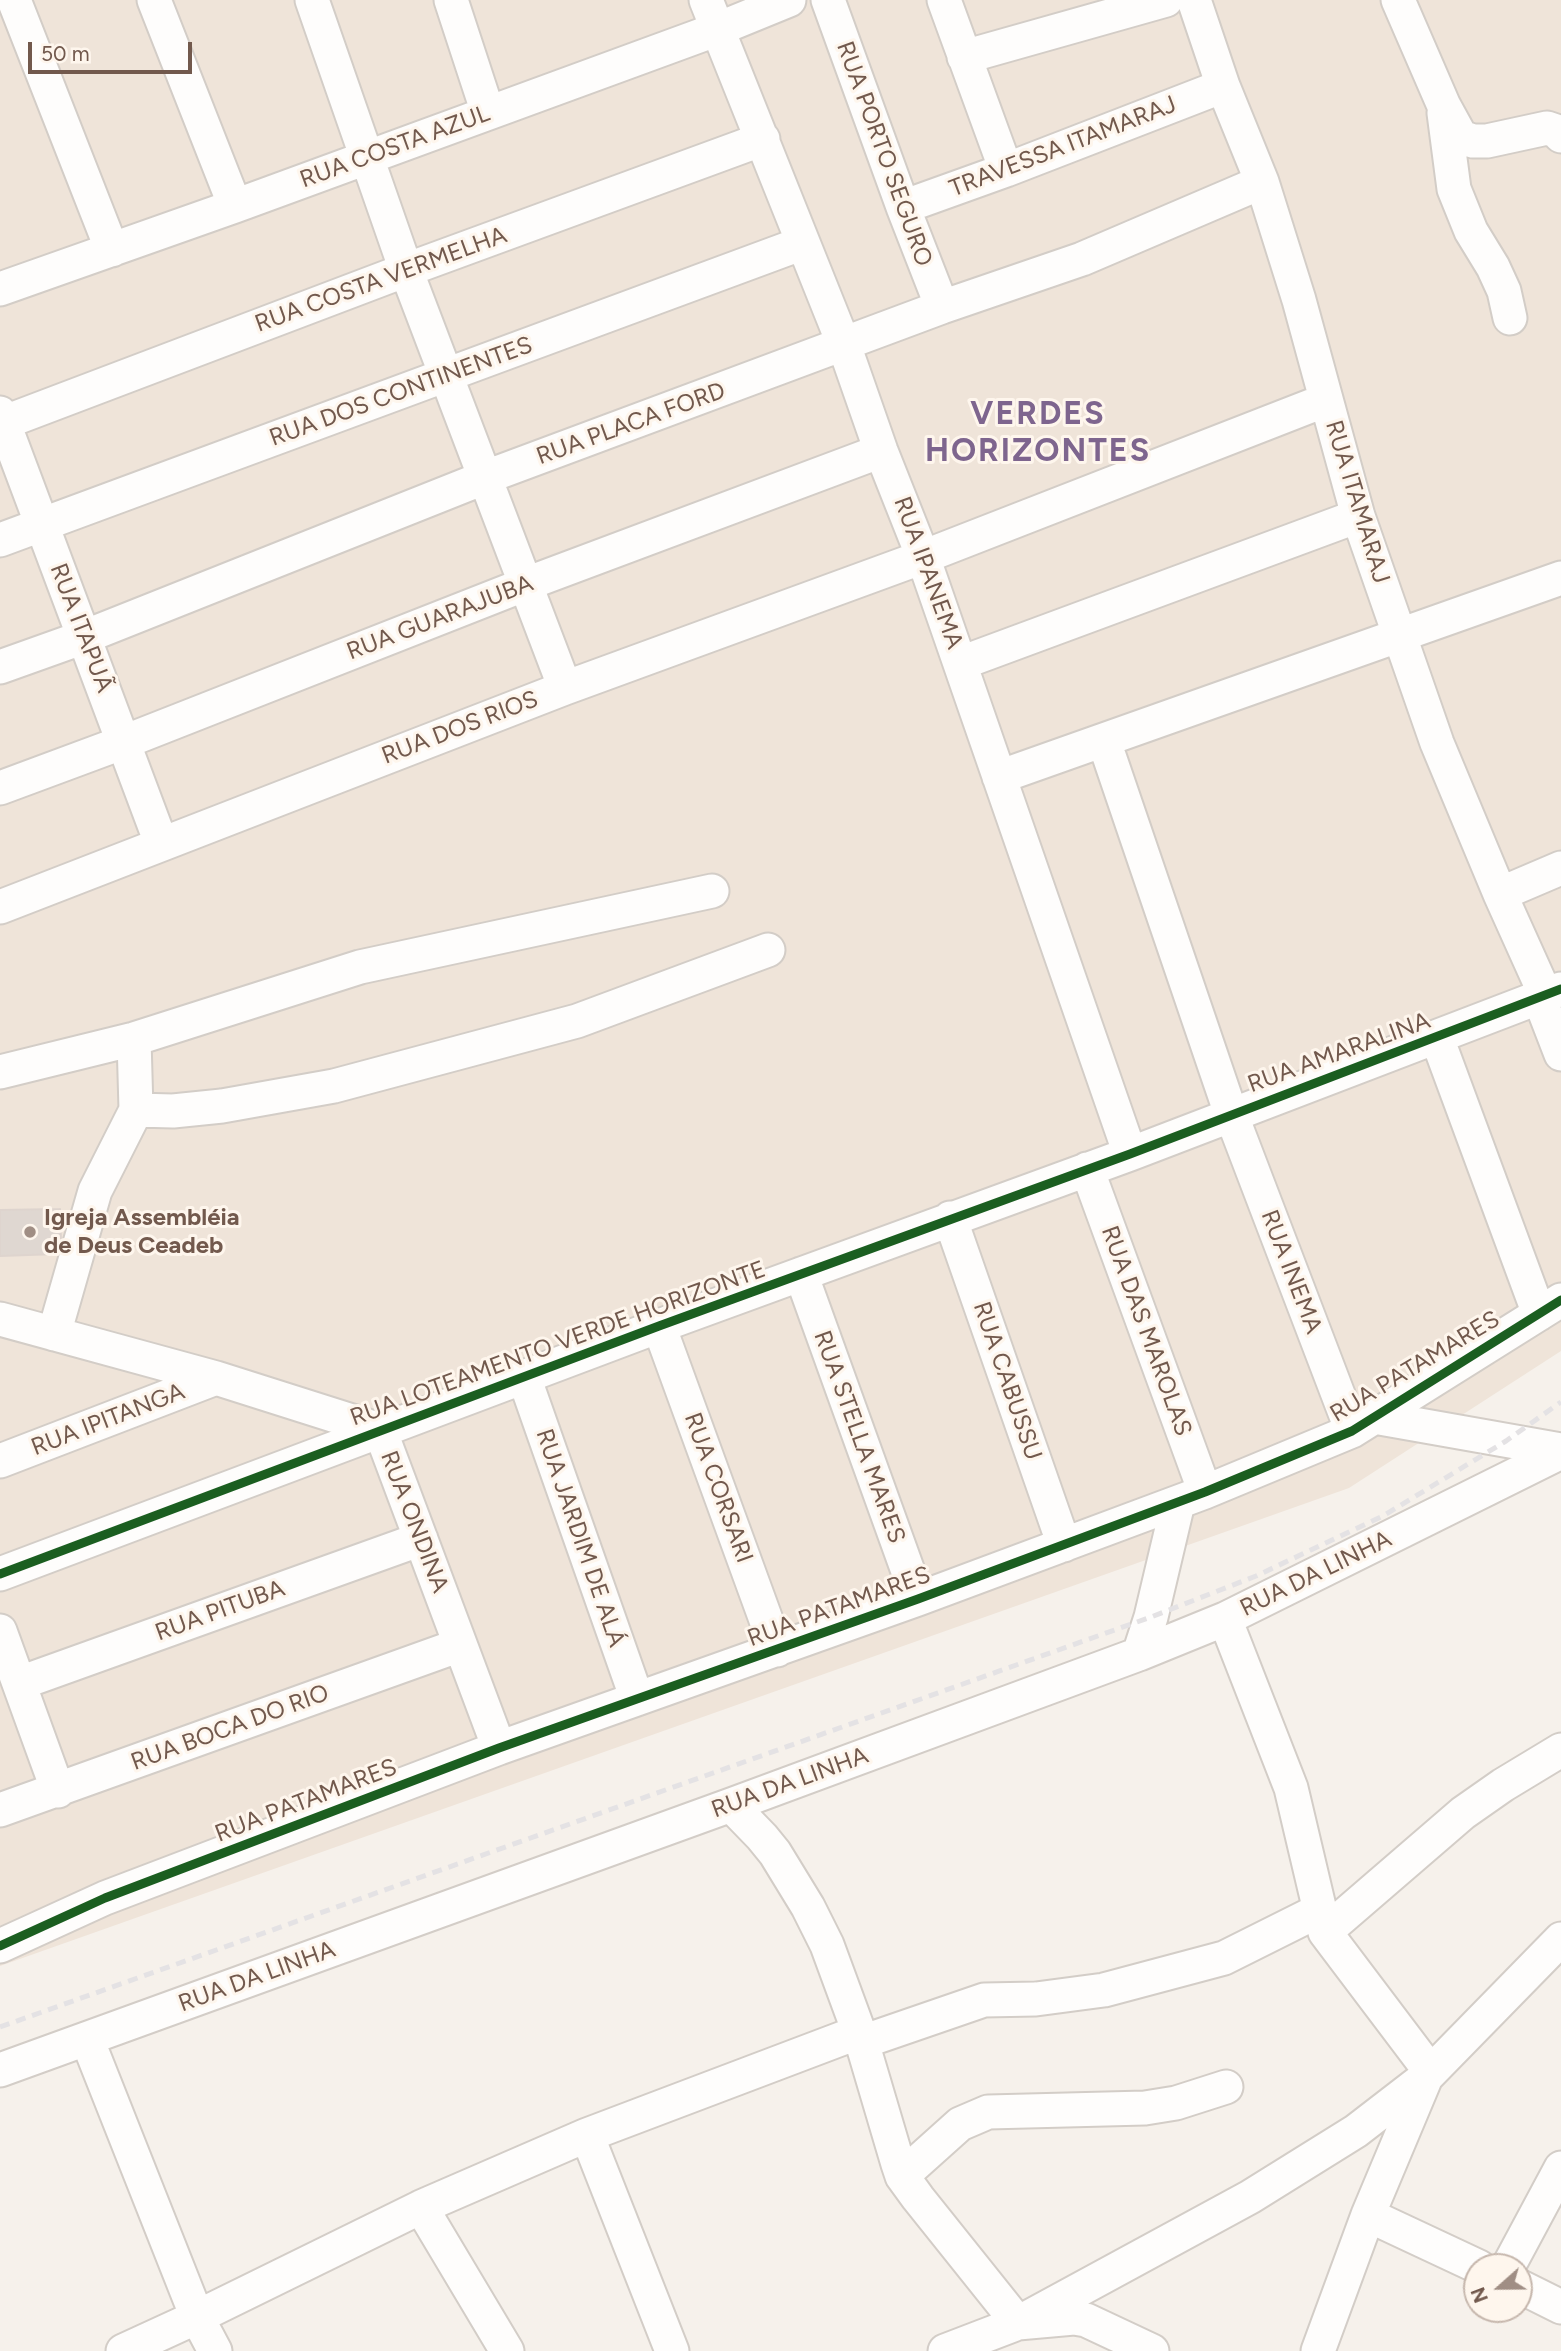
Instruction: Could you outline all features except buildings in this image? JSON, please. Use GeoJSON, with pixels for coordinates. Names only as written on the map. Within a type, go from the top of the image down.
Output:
{"type":"FeatureCollection","features":[{"type":"Feature","properties":{"kind":"street"},"geometry":{"type":"LineString","coordinates":[[14,0],[112,250]]}},
{"type":"Feature","properties":{"kind":"street"},"geometry":{"type":"LineString","coordinates":[[154,0],[235,206]]}},
{"type":"Feature","properties":{"kind":"street"},"geometry":{"type":"LineString","coordinates":[[312,0],[406,270],[565,688]]}},
{"type":"Feature","properties":{"kind":"street"},"geometry":{"type":"LineString","coordinates":[[450,0],[488,113]]}},
{"type":"Feature","properties":{"kind":"street","name":"RUA COSTA AZUL"},"geometry":{"type":"LineString","coordinates":[[0,289],[488,113],[712,14],[789,0]]}},
{"type":"Feature","properties":{"kind":"street","name":"RUA PORTO SEGURO"},"geometry":{"type":"LineString","coordinates":[[828,0],[942,307]]}},
{"type":"Feature","properties":{"kind":"street"},"geometry":{"type":"LineString","coordinates":[[944,0],[1006,170]]}},
{"type":"Feature","properties":{"kind":"street"},"geometry":{"type":"LineString","coordinates":[[964,57],[1166,0]]}},
{"type":"Feature","properties":{"kind":"street","name":"RUA ITAMARAJ"},"geometry":{"type":"LineString","coordinates":[[1194,0],[1223,86],[1262,182],[1299,300],[1359,516],[1437,743],[1500,894],[1548,993],[1561,1054]]}},
{"type":"Feature","properties":{"kind":"street"},"geometry":{"type":"LineString","coordinates":[[1398,0],[1444,106],[1461,137],[1473,141],[1487,141],[1539,128],[1556,131],[1561,136]]}},
{"type":"Feature","properties":{"kind":"street","name":"RUA IPANEMA"},"geometry":{"type":"LineString","coordinates":[[712,14],[844,345],[881,451],[923,557],[1130,1154]]}},
{"type":"Feature","properties":{"kind":"street","name":"TRAVESSA ITAMARAJ"},"geometry":{"type":"LineString","coordinates":[[903,207],[1223,86]]}},
{"type":"Feature","properties":{"kind":"street"},"geometry":{"type":"LineString","coordinates":[[1444,106],[1454,189],[1471,231],[1504,291],[1510,317]]}},
{"type":"Feature","properties":{"kind":"street","name":"RUA COSTA VERMELHA"},"geometry":{"type":"LineString","coordinates":[[1,420],[762,139]]}},
{"type":"Feature","properties":{"kind":"street","name":"RUA PLACA FORD"},"geometry":{"type":"LineString","coordinates":[[0,667],[486,477],[942,307],[1082,259],[1262,182]]}},
{"type":"Feature","properties":{"kind":"street","name":"RUA DOS CONTINENTES"},"geometry":{"type":"LineString","coordinates":[[0,540],[803,243]]}},
{"type":"Feature","properties":{"kind":"street","name":"RUA DOS RIOS"},"geometry":{"type":"LineString","coordinates":[[0,906],[565,688],[923,557],[1326,400]]}},
{"type":"Feature","properties":{"kind":"street","name":"RUA ITAPUÃ"},"geometry":{"type":"LineString","coordinates":[[1,420],[162,843]]}},
{"type":"Feature","properties":{"kind":"street","name":"RUA GUARAJUBA"},"geometry":{"type":"LineString","coordinates":[[0,788],[526,584],[881,451]]}},
{"type":"Feature","properties":{"kind":"street"},"geometry":{"type":"LineString","coordinates":[[961,663],[1359,516]]}},
{"type":"Feature","properties":{"kind":"street"},"geometry":{"type":"LineString","coordinates":[[999,777],[1561,578]]}},
{"type":"Feature","properties":{"kind":"street","name":"RUA INEMA"},"geometry":{"type":"LineString","coordinates":[[1104,741],[1231,1114],[1363,1424]]}},
{"type":"Feature","properties":{"kind":"street"},"geometry":{"type":"LineString","coordinates":[[1500,894],[1561,868]]}},
{"type":"Feature","properties":{"kind":"street"},"geometry":{"type":"LineString","coordinates":[[0,1072],[134,1039],[360,968],[712,891]]}},
{"type":"Feature","properties":{"kind":"street"},"geometry":{"type":"LineString","coordinates":[[136,1110],[173,1111],[222,1107],[334,1086],[577,1021],[768,950]]}},
{"type":"Feature","properties":{"kind":"street","name":"RUA AMARALINA"},"geometry":{"type":"LineString","coordinates":[[1130,1154],[1548,993]]}},
{"type":"Feature","properties":{"kind":"street"},"geometry":{"type":"LineString","coordinates":[[1437,1038],[1550,1307]]}},
{"type":"Feature","properties":{"kind":"street"},"geometry":{"type":"LineString","coordinates":[[54,1334],[95,1191],[136,1110],[134,1039]]}},
{"type":"Feature","properties":{"kind":"street","name":"RUA LOTEAMENTO VERDE HORIZONTE"},"geometry":{"type":"LineString","coordinates":[[0,1574],[659,1326],[1130,1154]]}},
{"type":"Feature","properties":{"kind":"street","name":"RUA DAS MAROLAS"},"geometry":{"type":"LineString","coordinates":[[1087,1169],[1191,1497]]}},
{"type":"Feature","properties":{"kind":"street","name":"RUA CABUSSU"},"geometry":{"type":"LineString","coordinates":[[950,1218],[1064,1545]]}},
{"type":"Feature","properties":{"kind":"street","name":"RUA STELLA MARES"},"geometry":{"type":"LineString","coordinates":[[801,1274],[918,1599]]}},
{"type":"Feature","properties":{"kind":"street","name":"RUA PATAMARES"},"geometry":{"type":"LineString","coordinates":[[0,1946],[105,1898],[499,1748],[918,1599],[1191,1497],[1363,1424],[1550,1307]]}},
{"type":"Feature","properties":{"kind":"street","name":"RUA ONDINA"},"geometry":{"type":"LineString","coordinates":[[0,1319],[216,1378],[380,1430],[499,1748]]}},
{"type":"Feature","properties":{"kind":"street","name":"RUA CORSARI"},"geometry":{"type":"LineString","coordinates":[[659,1326],[777,1650]]}},
{"type":"Feature","properties":{"kind":"street","name":"RUA JARDIM DE ALÁ"},"geometry":{"type":"LineString","coordinates":[[524,1377],[637,1699]]}},
{"type":"Feature","properties":{"kind":"street","name":"RUA IPITANGA"},"geometry":{"type":"LineString","coordinates":[[0,1461],[216,1378]]}},
{"type":"Feature","properties":{"kind":"street"},"geometry":{"type":"LineString","coordinates":[[1363,1424],[1561,1451]]}},
{"type":"Feature","properties":{"kind":"street","name":"RUA DA LINHA"},"geometry":{"type":"LineString","coordinates":[[0,2070],[1139,1654],[1225,1619],[1561,1451]]}},
{"type":"Feature","properties":{"kind":"street"},"geometry":{"type":"LineString","coordinates":[[1139,1654],[1191,1497]]}},
{"type":"Feature","properties":{"kind":"street","name":"RUA PITUBA"},"geometry":{"type":"LineString","coordinates":[[20,1683],[421,1539]]}},
{"type":"Feature","properties":{"kind":"street"},"geometry":{"type":"LineString","coordinates":[[1225,1619],[1291,1788],[1323,1921],[1428,2074]]}},
{"type":"Feature","properties":{"kind":"street"},"geometry":{"type":"LineString","coordinates":[[0,1631],[58,1791]]}},
{"type":"Feature","properties":{"kind":"street","name":"RUA BOCA DO RIO"},"geometry":{"type":"LineString","coordinates":[[0,1810],[460,1645]]}},
{"type":"Feature","properties":{"kind":"street"},"geometry":{"type":"LineString","coordinates":[[123,2351],[422,2207],[587,2135],[860,2037],[984,2000],[1030,1999],[1104,1990],[1224,1958],[1323,1921],[1503,1784],[1561,1750]]}},
{"type":"Feature","properties":{"kind":"street"},"geometry":{"type":"LineString","coordinates":[[731,1805],[775,1853],[808,1907],[827,1945],[860,2037],[902,2176],[1018,2323]]}},
{"type":"Feature","properties":{"kind":"street"},"geometry":{"type":"LineString","coordinates":[[945,2351],[1018,2323],[1250,2197],[1356,2131],[1428,2074],[1561,1939]]}},
{"type":"Feature","properties":{"kind":"street"},"geometry":{"type":"LineString","coordinates":[[86,2039],[197,2317],[215,2351]]}},
{"type":"Feature","properties":{"kind":"street"},"geometry":{"type":"LineString","coordinates":[[1318,2351],[1368,2215],[1428,2074]]}},
{"type":"Feature","properties":{"kind":"street"},"geometry":{"type":"LineString","coordinates":[[902,2176],[960,2124],[988,2112],[1145,2108],[1176,2103],[1226,2087]]}},
{"type":"Feature","properties":{"kind":"street"},"geometry":{"type":"LineString","coordinates":[[587,2135],[672,2351]]}},
{"type":"Feature","properties":{"kind":"street"},"geometry":{"type":"LineString","coordinates":[[1515,2253],[1561,2168]]}},
{"type":"Feature","properties":{"kind":"street"},"geometry":{"type":"LineString","coordinates":[[422,2207],[507,2351]]}},
{"type":"Feature","properties":{"kind":"street"},"geometry":{"type":"LineString","coordinates":[[1368,2215],[1463,2260]]}},
{"type":"Feature","properties":{"kind":"street"},"geometry":{"type":"LineString","coordinates":[[1533,2293],[1561,2307]]}},
{"type":"Feature","properties":{"kind":"street"},"geometry":{"type":"LineString","coordinates":[[1018,2323],[1074,2318],[1086,2320],[1152,2351]]}},
{"type":"Feature","properties":{"kind":"shaded area","name":"VERDES HORIZONTES"},"geometry":{"type":"Polygon","coordinates":[[[0,0],[1561,0],[1561,1351],[1349,1488],[0,1966],[0,0]]]}},
{"type":"Feature","properties":{"kind":"railway"},"geometry":{"type":"LineString","coordinates":[[0,2027],[1151,1617],[1256,1576],[1383,1516],[1506,1441],[1561,1402]]}},
{"type":"Feature","properties":{"kind":"cycle path"},"geometry":{"type":"LineString","coordinates":[[0,1574],[659,1326],[1130,1154],[1561,989]]}},
{"type":"Feature","properties":{"kind":"cycle path"},"geometry":{"type":"LineString","coordinates":[[0,1946],[105,1898],[499,1748],[918,1599],[1205,1492],[1352,1431],[1561,1300]]}},
{"type":"Feature","properties":{"kind":"place","name":"Igreja Assembléia de Deus Ceadeb"},"geometry":{"type":"Point","coordinates":[30,1232]}},
{"type":"Feature","properties":{"kind":"district","name":"VERDES HORIZONTES"},"geometry":{"type":"Point","coordinates":[1038,434]}}]}
